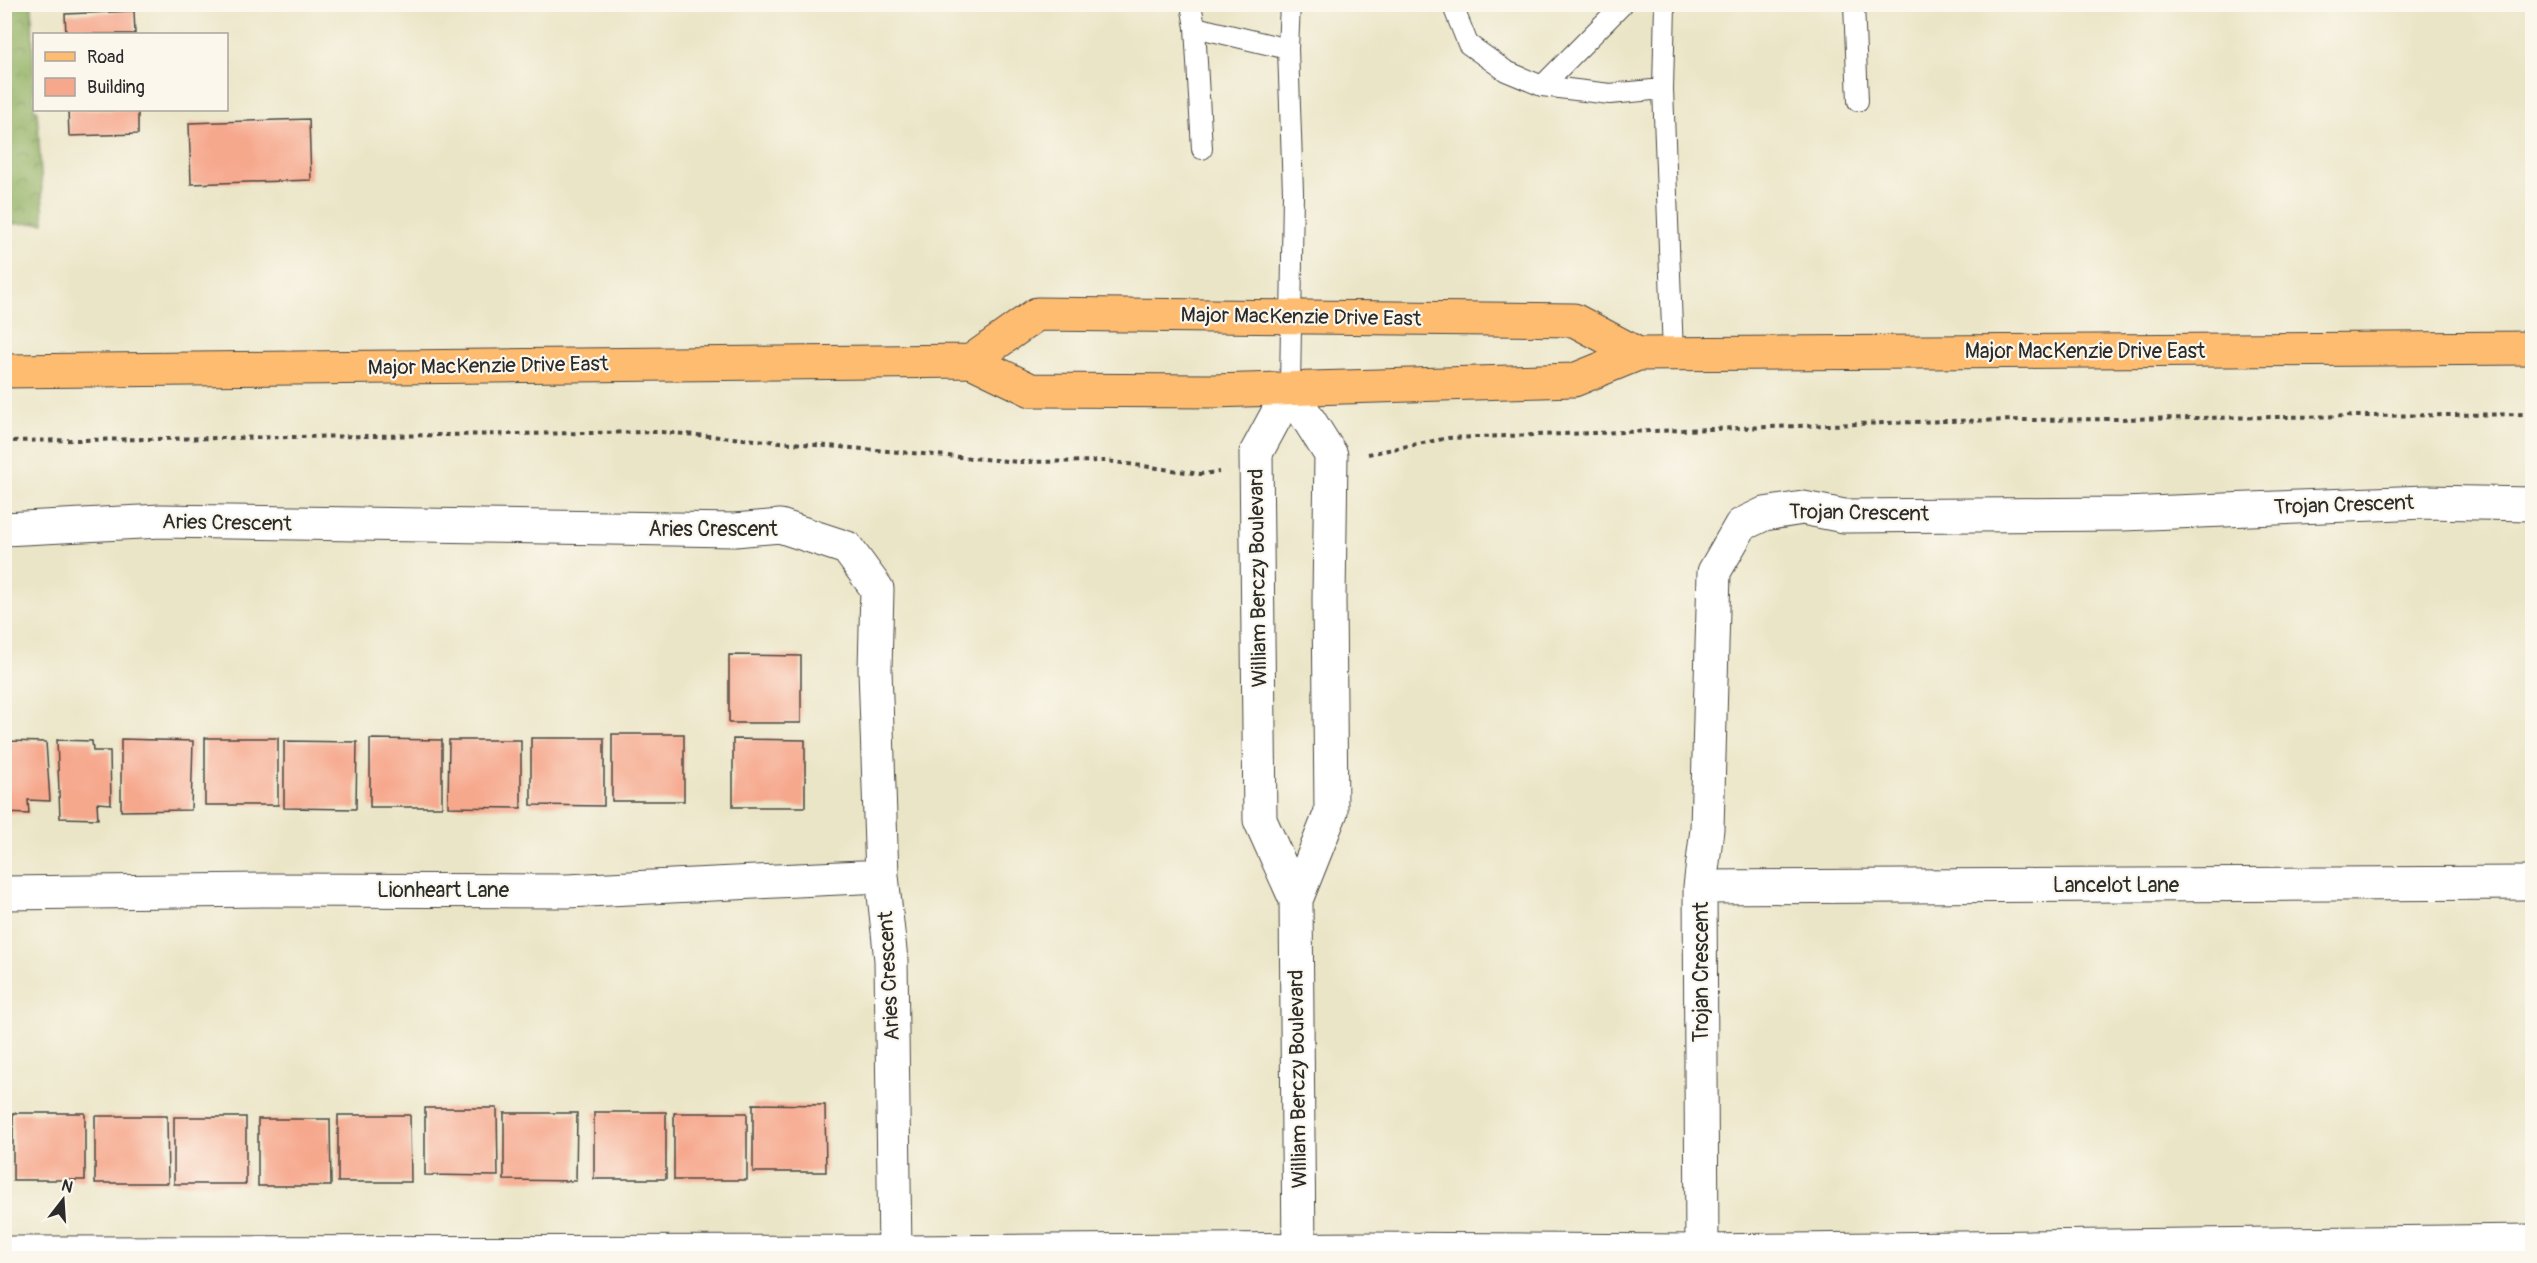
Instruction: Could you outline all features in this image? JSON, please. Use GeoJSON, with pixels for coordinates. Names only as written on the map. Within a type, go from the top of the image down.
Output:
{"type":"FeatureCollection","features":[{"type":"Feature","properties":{"kind":"main road","name":"Major MacKenzie Drive East"},"geometry":{"type":"LineString","coordinates":[[971,361],[1037,314],[1574,320],[1638,354]]}},
{"type":"Feature","properties":{"kind":"main road","name":"Major MacKenzie Drive East"},"geometry":{"type":"LineString","coordinates":[[4,371],[971,361],[1031,390],[1290,390],[1574,380],[1638,354],[2532,348]]}},
{"type":"Feature","properties":{"kind":"street","name":"William Berczy Boulevard"},"geometry":{"type":"LineString","coordinates":[[1296,900],[1260,820],[1256,453],[1290,390],[1331,455],[1329,599],[1331,812],[1296,900],[1299,1254]]}},
{"type":"Feature","properties":{"kind":"street","name":"Trojan Crescent"},"geometry":{"type":"LineString","coordinates":[[1702,1251],[1700,887],[1707,829],[1714,572],[1741,525],[1764,514],[1803,508],[1844,516],[1867,516],[2123,514],[2425,502],[2532,504]]}},
{"type":"Feature","properties":{"kind":"street","name":"Aries Crescent"},"geometry":{"type":"LineString","coordinates":[[4,529],[160,521],[735,530],[780,526],[847,548],[877,589],[875,669],[882,876],[891,960],[895,1252]]}},
{"type":"Feature","properties":{"kind":"street","name":"Lionheart Lane"},"geometry":{"type":"LineString","coordinates":[[4,893],[263,890],[567,891],[882,876]]}},
{"type":"Feature","properties":{"kind":"street","name":"Lancelot Lane"},"geometry":{"type":"LineString","coordinates":[[1700,887],[2532,883]]}},
{"type":"Feature","properties":{"kind":"street"},"geometry":{"type":"LineString","coordinates":[[4,1253],[1299,1254],[2532,1241]]}},
{"type":"Feature","properties":{"kind":"lane"},"geometry":{"type":"LineString","coordinates":[[1191,4],[1195,27],[1202,149]]}},
{"type":"Feature","properties":{"kind":"lane"},"geometry":{"type":"LineString","coordinates":[[1290,4],[1288,49],[1293,192],[1290,390]]}},
{"type":"Feature","properties":{"kind":"lane"},"geometry":{"type":"LineString","coordinates":[[1452,4],[1468,44],[1506,71],[1542,86],[1610,94],[1663,88]]}},
{"type":"Feature","properties":{"kind":"lane"},"geometry":{"type":"LineString","coordinates":[[1542,86],[1623,4]]}},
{"type":"Feature","properties":{"kind":"lane"},"geometry":{"type":"LineString","coordinates":[[1665,4],[1663,88],[1673,354]]}},
{"type":"Feature","properties":{"kind":"lane"},"geometry":{"type":"LineString","coordinates":[[1854,4],[1858,101]]}},
{"type":"Feature","properties":{"kind":"lane"},"geometry":{"type":"LineString","coordinates":[[1195,27],[1288,49]]}},
{"type":"Feature","properties":{"kind":"path"},"geometry":{"type":"LineString","coordinates":[[1362,455],[1448,438],[1471,437],[1945,421],[2532,414]]}},
{"type":"Feature","properties":{"kind":"path"},"geometry":{"type":"LineString","coordinates":[[4,441],[661,432],[1019,462],[1107,461],[1200,474],[1224,472]]}},
{"type":"Feature","properties":{"kind":"green space"},"geometry":{"type":"Polygon","coordinates":[[[4,5],[32,5],[33,111],[37,111],[44,223],[5,224],[4,5]]]}},
{"type":"Feature","properties":{"kind":"building"},"geometry":{"type":"Polygon","coordinates":[[[134,11],[135,33],[66,33],[65,14],[134,11]]]}},
{"type":"Feature","properties":{"kind":"building"},"geometry":{"type":"Polygon","coordinates":[[[68,111],[138,111],[138,134],[69,136],[68,111]]]}},
{"type":"Feature","properties":{"kind":"building"},"geometry":{"type":"Polygon","coordinates":[[[309,119],[311,180],[191,184],[189,123],[309,119]]]}},
{"type":"Feature","properties":{"kind":"building"},"geometry":{"type":"Polygon","coordinates":[[[729,655],[801,656],[801,723],[729,723],[729,655]]]}},
{"type":"Feature","properties":{"kind":"building"},"geometry":{"type":"Polygon","coordinates":[[[612,734],[684,734],[684,801],[612,801],[612,734]]]}},
{"type":"Feature","properties":{"kind":"building"},"geometry":{"type":"Polygon","coordinates":[[[205,738],[278,738],[278,805],[205,805],[205,738]]]}},
{"type":"Feature","properties":{"kind":"building"},"geometry":{"type":"Polygon","coordinates":[[[531,738],[604,738],[604,806],[531,805],[531,738]]]}},
{"type":"Feature","properties":{"kind":"building"},"geometry":{"type":"Polygon","coordinates":[[[121,739],[193,741],[191,810],[121,811],[121,739]]]}},
{"type":"Feature","properties":{"kind":"building"},"geometry":{"type":"Polygon","coordinates":[[[370,739],[442,740],[442,807],[370,807],[370,739]]]}},
{"type":"Feature","properties":{"kind":"building"},"geometry":{"type":"Polygon","coordinates":[[[733,739],[805,740],[805,807],[733,807],[733,739]]]}},
{"type":"Feature","properties":{"kind":"building"},"geometry":{"type":"Polygon","coordinates":[[[57,740],[92,741],[93,751],[110,751],[111,804],[97,803],[98,819],[60,818],[57,740]]]}},
{"type":"Feature","properties":{"kind":"building"},"geometry":{"type":"Polygon","coordinates":[[[449,740],[521,740],[521,808],[448,807],[449,740]]]}},
{"type":"Feature","properties":{"kind":"building"},"geometry":{"type":"Polygon","coordinates":[[[4,741],[46,742],[50,801],[28,800],[29,814],[4,813],[4,741]]]}},
{"type":"Feature","properties":{"kind":"building"},"geometry":{"type":"Polygon","coordinates":[[[284,741],[357,742],[356,809],[284,808],[284,741]]]}},
{"type":"Feature","properties":{"kind":"building"},"geometry":{"type":"Polygon","coordinates":[[[753,1104],[825,1105],[826,1172],[753,1172],[753,1104]]]}},
{"type":"Feature","properties":{"kind":"building"},"geometry":{"type":"Polygon","coordinates":[[[425,1108],[497,1108],[498,1176],[425,1175],[425,1108]]]}},
{"type":"Feature","properties":{"kind":"building"},"geometry":{"type":"Polygon","coordinates":[[[594,1112],[666,1112],[666,1179],[594,1179],[594,1112]]]}},
{"type":"Feature","properties":{"kind":"building"},"geometry":{"type":"Polygon","coordinates":[[[13,1113],[85,1113],[85,1180],[13,1180],[13,1113]]]}},
{"type":"Feature","properties":{"kind":"building"},"geometry":{"type":"Polygon","coordinates":[[[504,1113],[577,1113],[576,1181],[504,1180],[504,1113]]]}},
{"type":"Feature","properties":{"kind":"building"},"geometry":{"type":"Polygon","coordinates":[[[674,1113],[747,1113],[747,1180],[674,1180],[674,1113]]]}},
{"type":"Feature","properties":{"kind":"building"},"geometry":{"type":"Polygon","coordinates":[[[338,1115],[410,1115],[411,1182],[338,1182],[338,1115]]]}},
{"type":"Feature","properties":{"kind":"building"},"geometry":{"type":"Polygon","coordinates":[[[95,1116],[167,1116],[168,1183],[95,1183],[95,1116]]]}},
{"type":"Feature","properties":{"kind":"building"},"geometry":{"type":"Polygon","coordinates":[[[174,1117],[246,1117],[246,1184],[174,1184],[174,1117]]]}},
{"type":"Feature","properties":{"kind":"building"},"geometry":{"type":"Polygon","coordinates":[[[258,1119],[330,1119],[331,1186],[258,1186],[258,1119]]]}}]}
